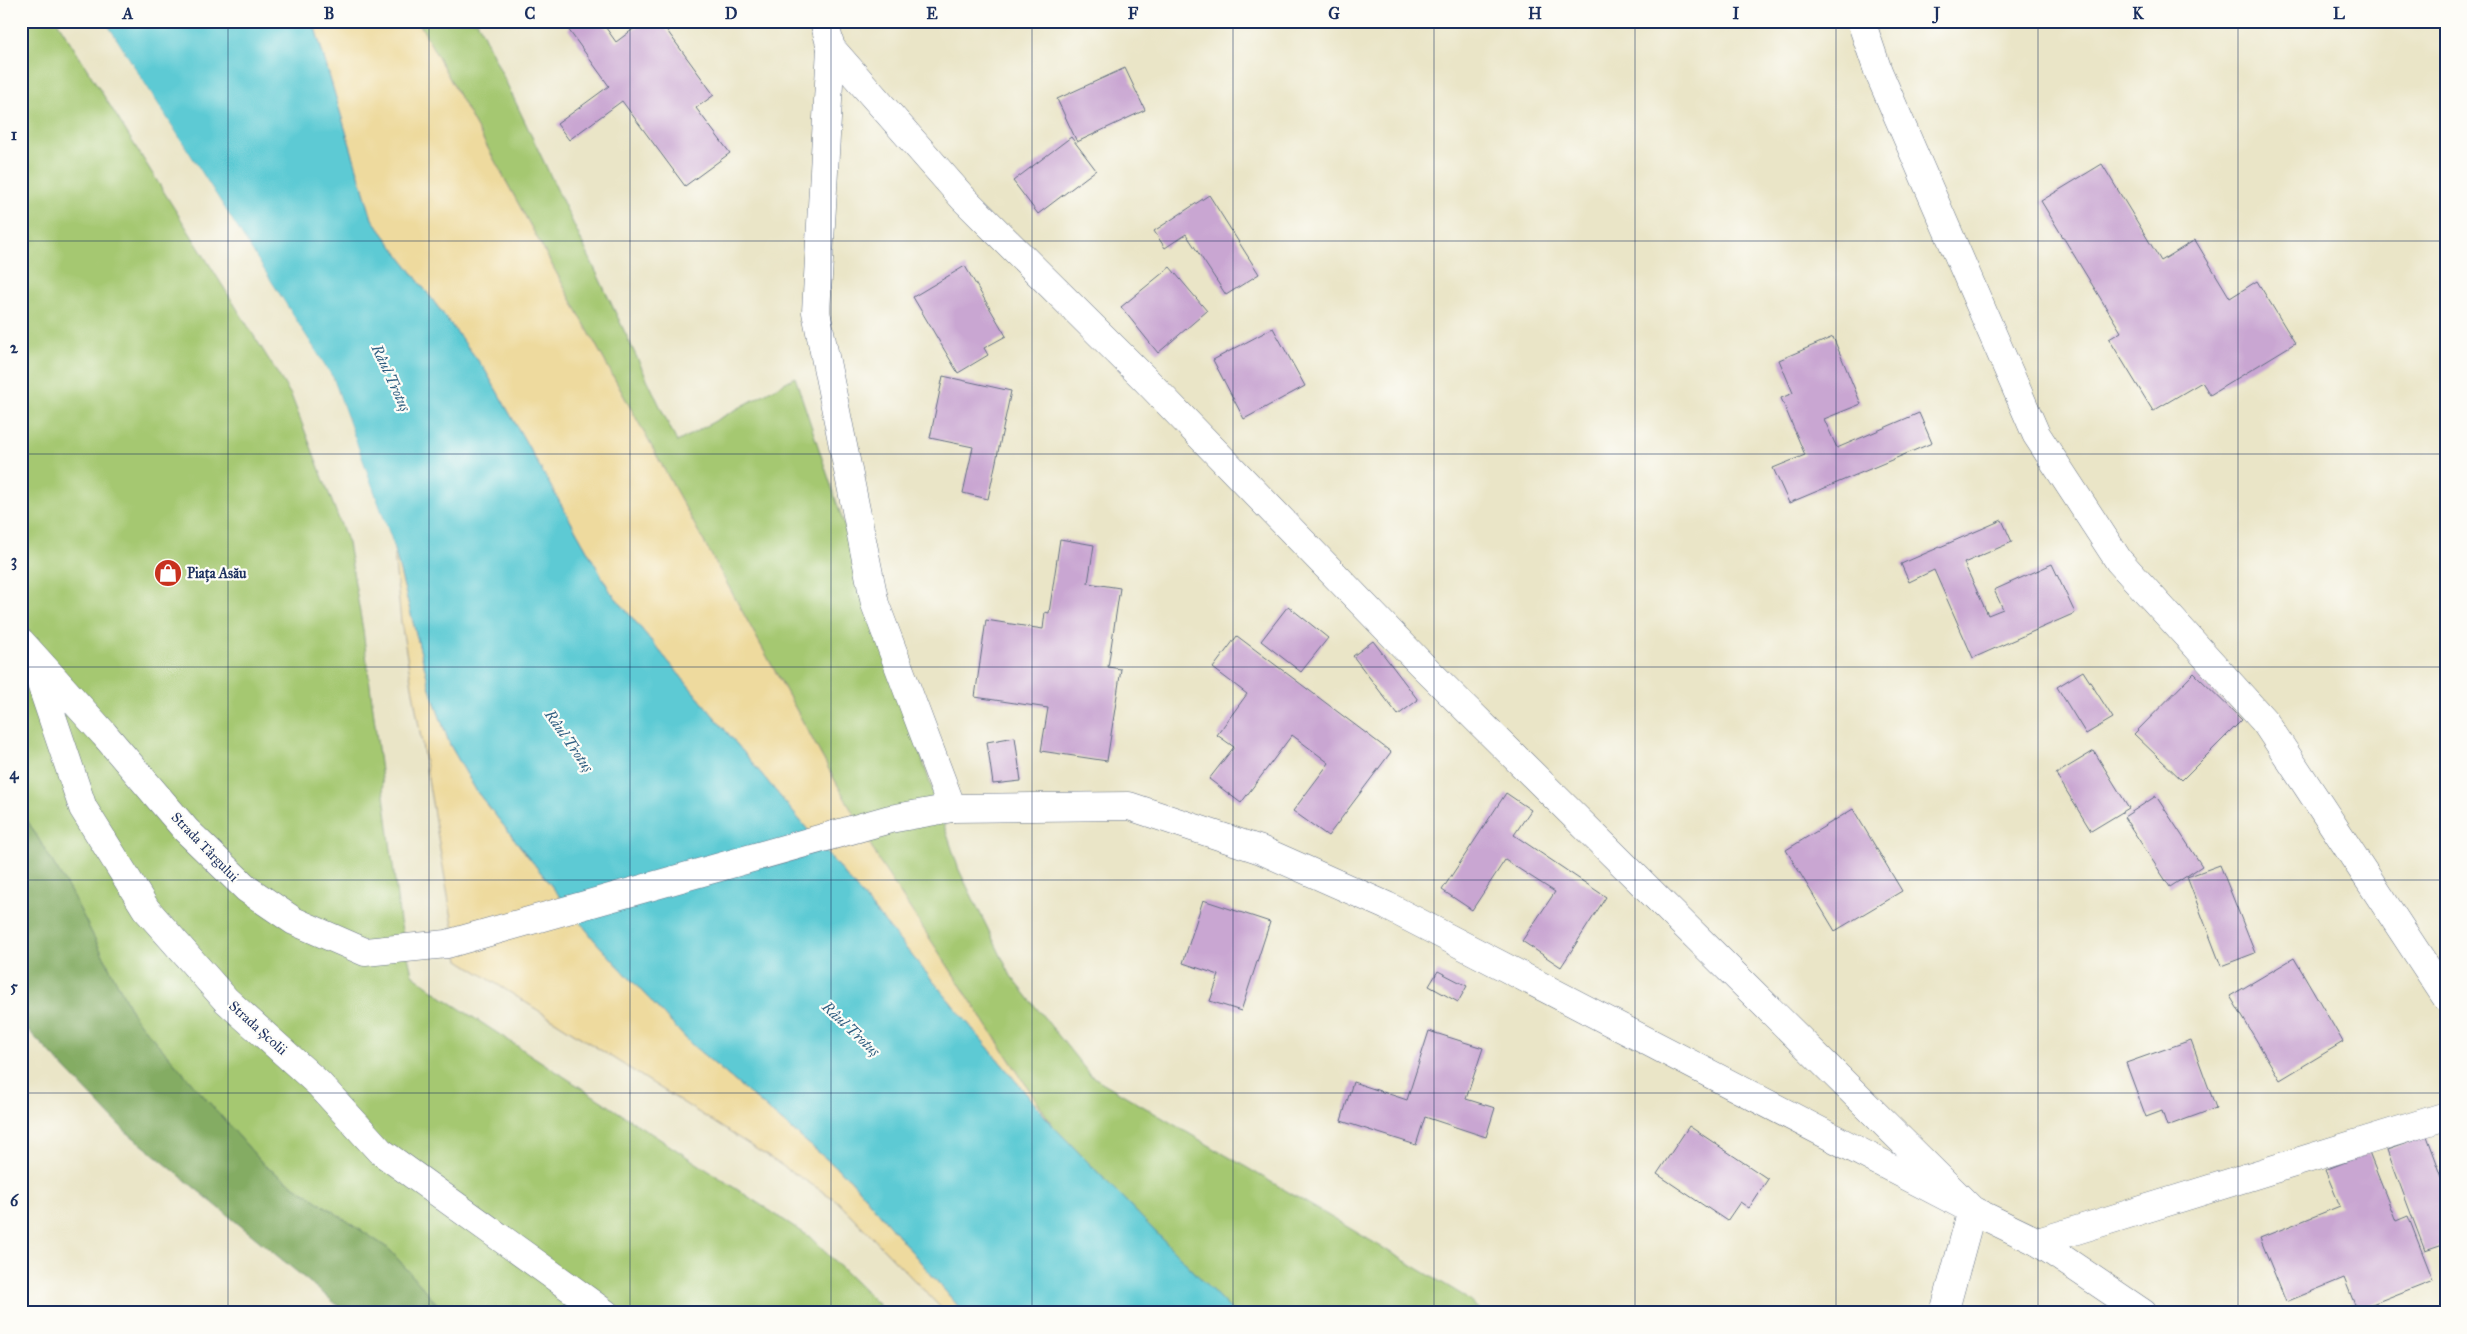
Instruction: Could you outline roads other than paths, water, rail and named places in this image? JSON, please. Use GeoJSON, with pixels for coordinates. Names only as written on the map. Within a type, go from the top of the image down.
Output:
{"type":"FeatureCollection","features":[{"type":"Feature","properties":{"kind":"street"},"geometry":{"type":"LineString","coordinates":[[824,21],[831,48],[816,312],[875,604],[952,808]]}},
{"type":"Feature","properties":{"kind":"street"},"geometry":{"type":"LineString","coordinates":[[1861,21],[1878,71],[2036,434],[2119,561],[2265,722],[2446,997]]}},
{"type":"Feature","properties":{"kind":"street"},"geometry":{"type":"LineString","coordinates":[[831,48],[963,198],[1143,377],[1421,664],[1972,1210],[1944,1313]]}},
{"type":"Feature","properties":{"kind":"street","name":"Strada Târgului"},"geometry":{"type":"LineString","coordinates":[[25,646],[186,830],[247,889],[294,921],[365,952],[447,944],[890,819],[952,808],[1129,806],[1261,850],[1387,906],[1972,1210],[2038,1242],[2143,1313]]}},
{"type":"Feature","properties":{"kind":"street","name":"Strada Școlii"},"geometry":{"type":"LineString","coordinates":[[25,646],[82,808],[146,909],[226,1000],[319,1084],[380,1151],[605,1313]]}},
{"type":"Feature","properties":{"kind":"street"},"geometry":{"type":"LineString","coordinates":[[2038,1242],[2446,1116]]}},
{"type":"Feature","properties":{"kind":"water","name":"Râul Trotuș"},"geometry":{"type":"Polygon","coordinates":[[[105,21],[313,21],[372,219],[485,370],[610,591],[1053,1126],[1234,1313],[964,1313],[850,1179],[691,1044],[596,942],[477,792],[450,745],[431,692],[393,544],[333,378],[105,21]]]}},
{"type":"Feature","properties":{"kind":"place","name":"Piața Asău"},"geometry":{"type":"Point","coordinates":[168,573]}}]}
